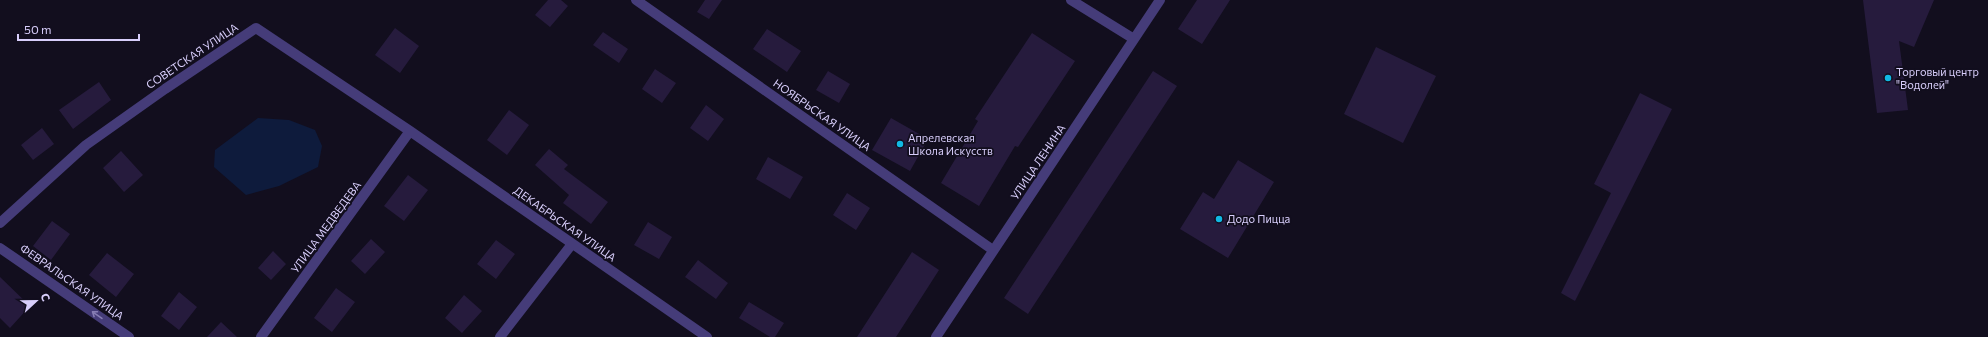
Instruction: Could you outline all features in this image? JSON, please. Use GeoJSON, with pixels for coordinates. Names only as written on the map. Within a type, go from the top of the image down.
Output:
{"type":"FeatureCollection","features":[{"type":"Feature","properties":{"kind":"street","name":"НОЯБРЬСКАЯ УЛИЦА"},"geometry":{"type":"LineString","coordinates":[[636,0],[993,250]]}},
{"type":"Feature","properties":{"kind":"street"},"geometry":{"type":"LineString","coordinates":[[1071,0],[1134,39]]}},
{"type":"Feature","properties":{"kind":"street","name":"УЛИЦА ЛЕНИНА"},"geometry":{"type":"LineString","coordinates":[[936,337],[1160,0]]}},
{"type":"Feature","properties":{"kind":"street","name":"СОВЕТСКАЯ УЛИЦА"},"geometry":{"type":"LineString","coordinates":[[0,223],[86,145],[165,89],[256,28],[410,131]]}},
{"type":"Feature","properties":{"kind":"street","name":"ДЕКАБРЬСКАЯ УЛИЦА"},"geometry":{"type":"LineString","coordinates":[[410,131],[707,337]]}},
{"type":"Feature","properties":{"kind":"street","name":"УЛИЦА МЕДВЕДЕВА"},"geometry":{"type":"LineString","coordinates":[[261,337],[410,131]]}},
{"type":"Feature","properties":{"kind":"street"},"geometry":{"type":"LineString","coordinates":[[500,337],[572,244]]}},
{"type":"Feature","properties":{"kind":"street","name":"ФЕВРАЛЬСКАЯ УЛИЦА"},"geometry":{"type":"LineString","coordinates":[[0,248],[129,337]]}},
{"type":"Feature","properties":{"kind":"water"},"geometry":{"type":"Polygon","coordinates":[[[258,118],[289,120],[315,130],[322,146],[318,167],[279,186],[246,195],[214,167],[215,150],[258,118]]]}},
{"type":"Feature","properties":{"kind":"building"},"geometry":{"type":"Polygon","coordinates":[[[548,0],[561,0],[568,6],[550,27],[535,15],[548,0]]]}},
{"type":"Feature","properties":{"kind":"building"},"geometry":{"type":"Polygon","coordinates":[[[705,0],[722,0],[709,19],[697,12],[705,0]]]}},
{"type":"Feature","properties":{"kind":"building"},"geometry":{"type":"Polygon","coordinates":[[[1197,0],[1230,0],[1202,44],[1178,29],[1197,0]]]}},
{"type":"Feature","properties":{"kind":"building","name":"Торговый центр \"Водолей\""},"geometry":{"type":"Polygon","coordinates":[[[1863,0],[1934,0],[1914,47],[1899,41],[1908,110],[1877,113],[1863,0]]]}},
{"type":"Feature","properties":{"kind":"building"},"geometry":{"type":"Polygon","coordinates":[[[395,28],[419,46],[400,73],[375,55],[395,28]]]}},
{"type":"Feature","properties":{"kind":"building"},"geometry":{"type":"Polygon","coordinates":[[[767,29],[801,51],[787,72],[753,49],[767,29]]]}},
{"type":"Feature","properties":{"kind":"building"},"geometry":{"type":"Polygon","coordinates":[[[603,32],[628,49],[619,63],[593,45],[603,32]]]}},
{"type":"Feature","properties":{"kind":"building"},"geometry":{"type":"Polygon","coordinates":[[[1032,33],[1075,61],[1018,147],[1015,146],[979,206],[941,183],[978,121],[975,119],[1032,33]]]}},
{"type":"Feature","properties":{"kind":"building"},"geometry":{"type":"Polygon","coordinates":[[[1376,47],[1436,76],[1403,143],[1344,114],[1376,47]]]}},
{"type":"Feature","properties":{"kind":"building"},"geometry":{"type":"Polygon","coordinates":[[[655,69],[676,83],[662,103],[642,89],[655,69]]]}},
{"type":"Feature","properties":{"kind":"building"},"geometry":{"type":"Polygon","coordinates":[[[828,71],[850,84],[839,103],[816,90],[828,71]]]}},
{"type":"Feature","properties":{"kind":"building"},"geometry":{"type":"Polygon","coordinates":[[[1153,71],[1177,86],[1028,314],[1004,298],[1153,71]]]}},
{"type":"Feature","properties":{"kind":"building"},"geometry":{"type":"Polygon","coordinates":[[[99,82],[111,100],[73,129],[59,110],[99,82]]]}},
{"type":"Feature","properties":{"kind":"building"},"geometry":{"type":"Polygon","coordinates":[[[1640,93],[1672,109],[1575,301],[1561,293],[1611,193],[1594,184],[1640,93]]]}},
{"type":"Feature","properties":{"kind":"building"},"geometry":{"type":"Polygon","coordinates":[[[706,105],[724,119],[708,141],[690,128],[706,105]]]}},
{"type":"Feature","properties":{"kind":"building"},"geometry":{"type":"Polygon","coordinates":[[[509,110],[529,125],[507,155],[487,140],[509,110]]]}},
{"type":"Feature","properties":{"kind":"building","name":"Апрелевская Школа Искусств"},"geometry":{"type":"Polygon","coordinates":[[[891,118],[928,139],[910,171],[872,150],[891,118]]]}},
{"type":"Feature","properties":{"kind":"building"},"geometry":{"type":"Polygon","coordinates":[[[42,128],[54,144],[33,160],[21,145],[42,128]]]}},
{"type":"Feature","properties":{"kind":"building"},"geometry":{"type":"Polygon","coordinates":[[[549,149],[568,165],[564,169],[608,202],[591,224],[563,203],[569,195],[535,165],[549,149]]]}},
{"type":"Feature","properties":{"kind":"building"},"geometry":{"type":"Polygon","coordinates":[[[121,151],[143,175],[124,192],[103,168],[121,151]]]}},
{"type":"Feature","properties":{"kind":"building"},"geometry":{"type":"Polygon","coordinates":[[[768,157],[803,177],[790,199],[756,179],[768,157]]]}},
{"type":"Feature","properties":{"kind":"building"},"geometry":{"type":"Polygon","coordinates":[[[1238,160],[1274,182],[1228,258],[1180,229],[1203,192],[1214,199],[1238,160]]]}},
{"type":"Feature","properties":{"kind":"building"},"geometry":{"type":"Polygon","coordinates":[[[408,175],[428,190],[404,221],[384,206],[408,175]]]}},
{"type":"Feature","properties":{"kind":"building"},"geometry":{"type":"Polygon","coordinates":[[[847,193],[870,208],[856,230],[833,215],[847,193]]]}},
{"type":"Feature","properties":{"kind":"building"},"geometry":{"type":"Polygon","coordinates":[[[52,221],[70,234],[51,260],[33,246],[52,221]]]}},
{"type":"Feature","properties":{"kind":"building"},"geometry":{"type":"Polygon","coordinates":[[[648,222],[672,237],[659,259],[634,245],[648,222]]]}},
{"type":"Feature","properties":{"kind":"building"},"geometry":{"type":"Polygon","coordinates":[[[371,239],[385,252],[365,274],[351,261],[371,239]]]}},
{"type":"Feature","properties":{"kind":"building"},"geometry":{"type":"Polygon","coordinates":[[[496,240],[515,254],[496,279],[477,264],[496,240]]]}},
{"type":"Feature","properties":{"kind":"building"},"geometry":{"type":"Polygon","coordinates":[[[273,251],[286,264],[271,280],[258,268],[273,251]]]}},
{"type":"Feature","properties":{"kind":"building"},"geometry":{"type":"Polygon","coordinates":[[[912,252],[939,270],[896,337],[857,337],[912,252]]]}},
{"type":"Feature","properties":{"kind":"building"},"geometry":{"type":"Polygon","coordinates":[[[107,253],[134,274],[116,297],[89,275],[107,253]]]}},
{"type":"Feature","properties":{"kind":"building"},"geometry":{"type":"Polygon","coordinates":[[[698,260],[728,283],[716,299],[685,277],[698,260]]]}},
{"type":"Feature","properties":{"kind":"building"},"geometry":{"type":"Polygon","coordinates":[[[0,277],[30,306],[10,328],[0,318],[0,277]]]}},
{"type":"Feature","properties":{"kind":"building"},"geometry":{"type":"Polygon","coordinates":[[[336,288],[355,302],[332,332],[314,318],[336,288]]]}},
{"type":"Feature","properties":{"kind":"building"},"geometry":{"type":"Polygon","coordinates":[[[179,292],[197,307],[179,330],[161,316],[179,292]]]}},
{"type":"Feature","properties":{"kind":"building"},"geometry":{"type":"Polygon","coordinates":[[[464,295],[482,311],[462,333],[445,318],[464,295]]]}},
{"type":"Feature","properties":{"kind":"building"},"geometry":{"type":"Polygon","coordinates":[[[749,302],[784,323],[775,337],[770,337],[739,318],[749,302]]]}},
{"type":"Feature","properties":{"kind":"building"},"geometry":{"type":"Polygon","coordinates":[[[221,322],[237,337],[207,337],[221,322]]]}},
{"type":"Feature","properties":{"kind":"place","name":"Торговый центр \"Водолей\""},"geometry":{"type":"Point","coordinates":[1888,78]}},
{"type":"Feature","properties":{"kind":"place","name":"Апрелевская Школа Искусств"},"geometry":{"type":"Point","coordinates":[900,144]}},
{"type":"Feature","properties":{"kind":"place","name":"Додо Пицца"},"geometry":{"type":"Point","coordinates":[1219,219]}}]}
